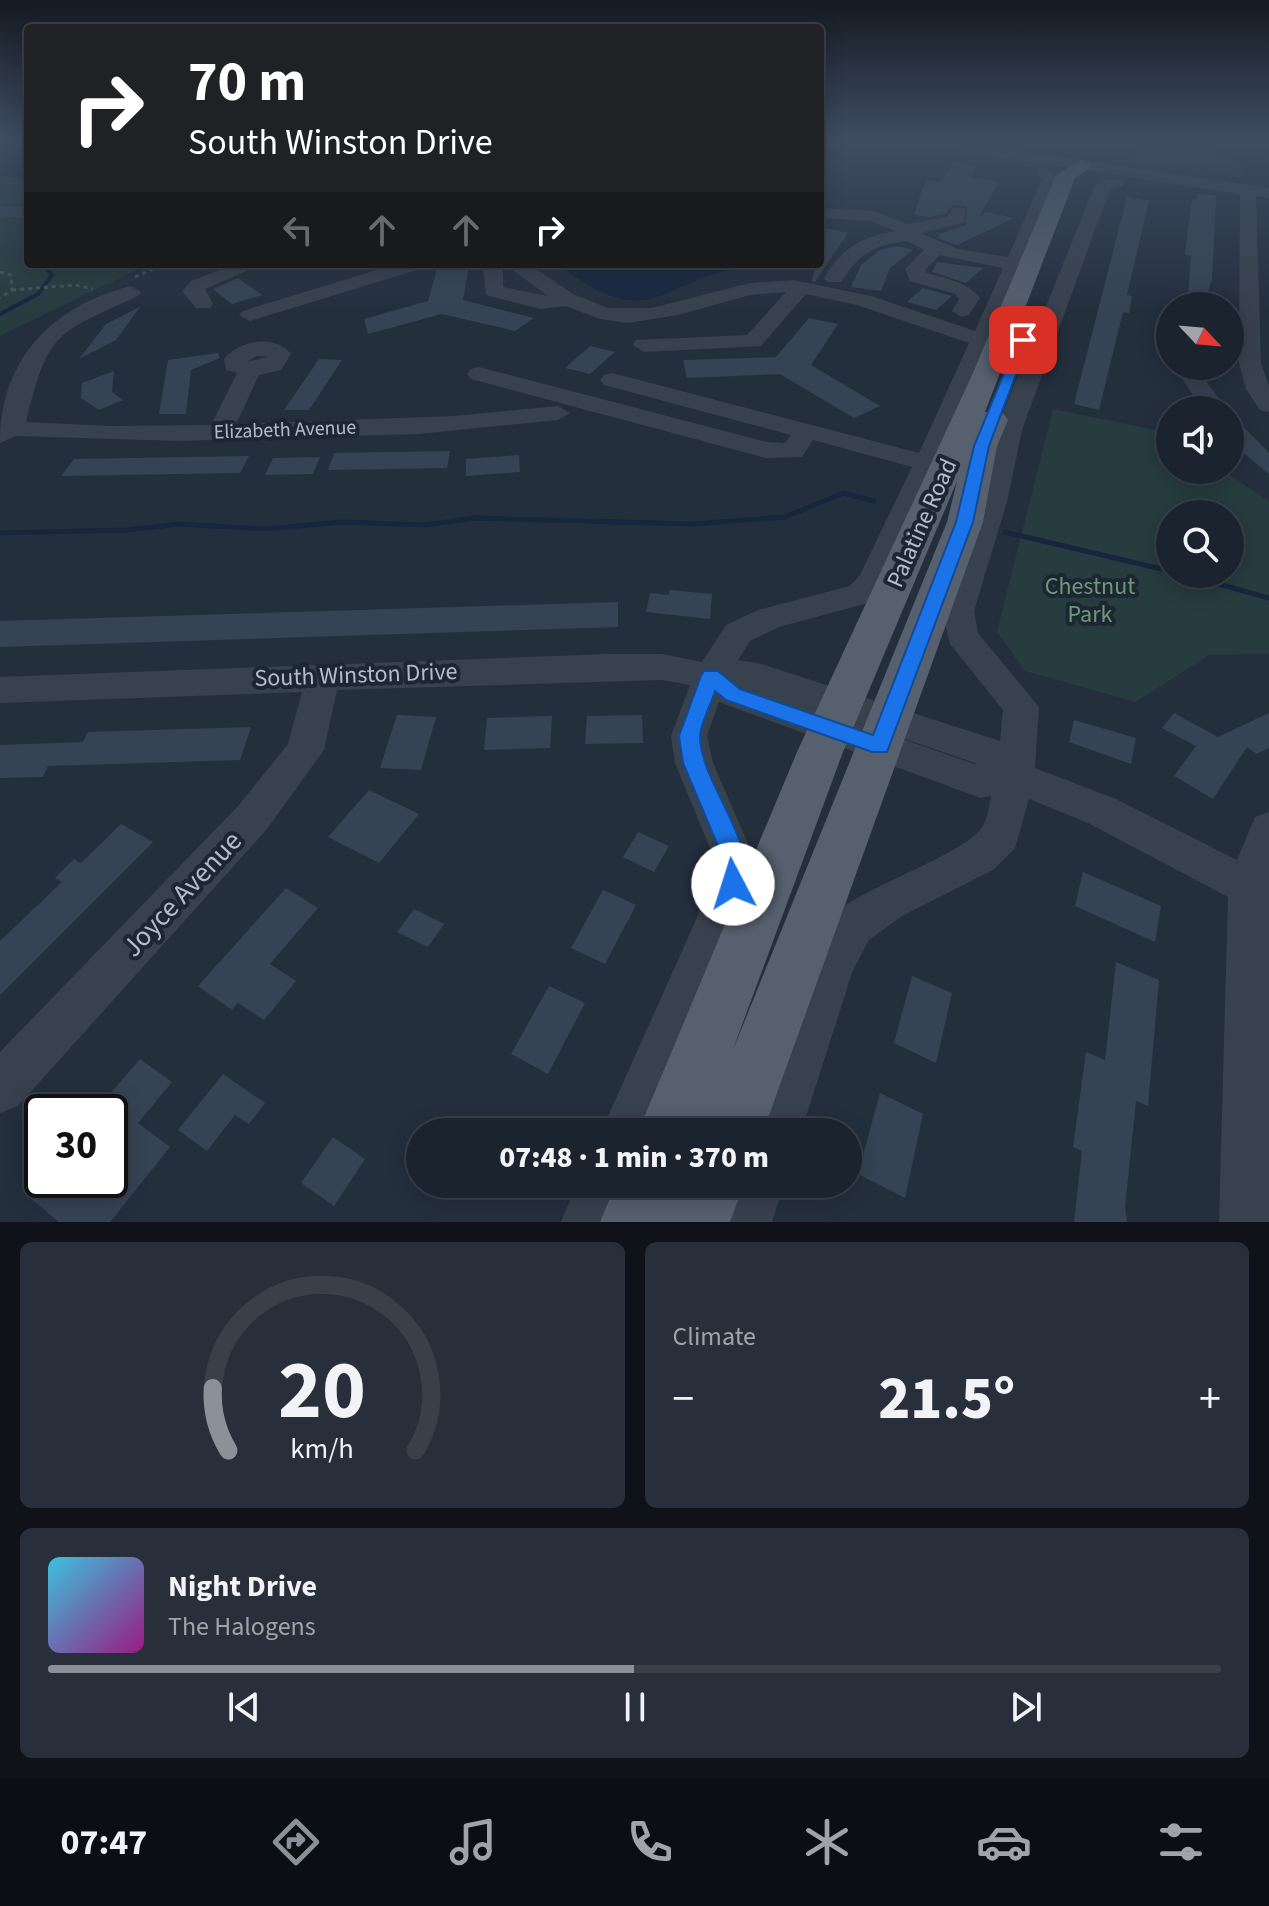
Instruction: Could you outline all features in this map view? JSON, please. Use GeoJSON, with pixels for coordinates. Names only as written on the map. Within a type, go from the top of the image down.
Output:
{"type":"FeatureCollection","features":[{"type":"Feature","properties":{"kind":"main road","name":"Palatine Road"},"geometry":{"type":"LineString","coordinates":[[735,1118],[861,724],[958,444],[1038,253],[1058,196]]}},
{"type":"Feature","properties":{"kind":"main road","name":"Palatine Road"},"geometry":{"type":"LineString","coordinates":[[677,1118],[861,724],[965,522],[981,446],[1081,196]]}},
{"type":"Feature","properties":{"kind":"main road"},"geometry":{"type":"LineString","coordinates":[[634,1222],[643,1198]]}},
{"type":"Feature","properties":{"kind":"main road"},"geometry":{"type":"LineString","coordinates":[[696,1222],[705,1198]]}},
{"type":"Feature","properties":{"kind":"street","name":"Palatine Road"},"geometry":{"type":"LineString","coordinates":[[633,1118],[733,884],[732,853],[694,763],[689,736],[711,676],[738,633],[769,618],[861,594],[873,580],[928,463],[1042,196]]}},
{"type":"Feature","properties":{"kind":"street"},"geometry":{"type":"LineString","coordinates":[[780,1118],[833,962],[854,925],[887,902],[978,857],[1001,836],[1015,777],[1021,707],[962,636],[958,611],[993,502],[1009,430],[1099,196]]}},
{"type":"Feature","properties":{"kind":"street"},"geometry":{"type":"LineString","coordinates":[[1249,196],[1259,252],[1251,370],[1258,389],[1269,405]]}},
{"type":"Feature","properties":{"kind":"street"},"geometry":{"type":"LineString","coordinates":[[824,212],[845,204],[937,248],[1014,264]]}},
{"type":"Feature","properties":{"kind":"street"},"geometry":{"type":"LineString","coordinates":[[0,212],[24,212]]}},
{"type":"Feature","properties":{"kind":"street"},"geometry":{"type":"LineString","coordinates":[[834,278],[855,248],[867,240],[952,222],[958,219],[959,212]]}},
{"type":"Feature","properties":{"kind":"street"},"geometry":{"type":"LineString","coordinates":[[937,248],[920,260],[915,269],[917,277],[962,290],[970,298],[962,311]]}},
{"type":"Feature","properties":{"kind":"street"},"geometry":{"type":"LineString","coordinates":[[203,304],[192,291],[207,280],[241,268]]}},
{"type":"Feature","properties":{"kind":"street"},"geometry":{"type":"LineString","coordinates":[[246,268],[269,283]]}},
{"type":"Feature","properties":{"kind":"street"},"geometry":{"type":"LineString","coordinates":[[250,315],[403,268]]}},
{"type":"Feature","properties":{"kind":"street"},"geometry":{"type":"LineString","coordinates":[[494,268],[493,291],[540,303],[567,300]]}},
{"type":"Feature","properties":{"kind":"street"},"geometry":{"type":"LineString","coordinates":[[523,268],[567,300],[641,332]]}},
{"type":"Feature","properties":{"kind":"street"},"geometry":{"type":"LineString","coordinates":[[602,335],[641,332],[753,341],[800,288]]}},
{"type":"Feature","properties":{"kind":"street"},"geometry":{"type":"LineString","coordinates":[[589,403],[612,380],[641,332],[746,289],[800,288],[834,294],[981,340]]}},
{"type":"Feature","properties":{"kind":"street"},"geometry":{"type":"LineString","coordinates":[[6,431],[44,340],[74,319],[131,292]]}},
{"type":"Feature","properties":{"kind":"street"},"geometry":{"type":"LineString","coordinates":[[220,432],[250,370]]}},
{"type":"Feature","properties":{"kind":"street"},"geometry":{"type":"LineString","coordinates":[[479,374],[766,450],[793,451],[806,431]]}},
{"type":"Feature","properties":{"kind":"street"},"geometry":{"type":"LineString","coordinates":[[612,380],[928,463]]}},
{"type":"Feature","properties":{"kind":"street","name":"Elizabeth Avenue"},"geometry":{"type":"LineString","coordinates":[[6,431],[74,435],[485,425],[558,413]]}},
{"type":"Feature","properties":{"kind":"street","name":"South Winston Drive"},"geometry":{"type":"LineString","coordinates":[[0,690],[323,676],[662,667],[711,676],[733,694],[861,724],[981,782],[1015,777]]}},
{"type":"Feature","properties":{"kind":"street","name":"Joyce Avenue"},"geometry":{"type":"LineString","coordinates":[[0,1088],[262,806],[305,750],[323,676]]}},
{"type":"Feature","properties":{"kind":"street"},"geometry":{"type":"LineString","coordinates":[[1015,777],[1102,811],[1259,891]]}},
{"type":"Feature","properties":{"kind":"street"},"geometry":{"type":"LineString","coordinates":[[1246,1222],[1259,891],[1269,829]]}},
{"type":"Feature","properties":{"kind":"street"},"geometry":{"type":"LineString","coordinates":[[588,1222],[599,1198]]}},
{"type":"Feature","properties":{"kind":"street"},"geometry":{"type":"LineString","coordinates":[[745,1222],[753,1198]]}},
{"type":"Feature","properties":{"kind":"path"},"geometry":{"type":"LineString","coordinates":[[0,272],[11,275],[12,290]]}},
{"type":"Feature","properties":{"kind":"path"},"geometry":{"type":"LineString","coordinates":[[0,298],[12,290],[57,287]]}},
{"type":"Feature","properties":{"kind":"green space"},"geometry":{"type":"Polygon","coordinates":[[[0,196],[24,196],[24,268],[141,268],[0,336],[0,196]]]}},
{"type":"Feature","properties":{"kind":"green space","name":"Chestnut Park"},"geometry":{"type":"Polygon","coordinates":[[[1053,409],[1156,430],[1156,484],[1243,484],[1269,501],[1269,654],[1209,655],[1136,702],[1025,671],[997,632],[1053,409]]]}},
{"type":"Feature","properties":{"kind":"water"},"geometry":{"type":"Polygon","coordinates":[[[563,268],[758,268],[717,273],[646,300],[618,298],[581,281],[563,268]]]}},
{"type":"Feature","properties":{"kind":"building"},"geometry":{"type":"Polygon","coordinates":[[[920,196],[991,196],[979,216],[986,212],[1014,218],[957,245],[938,238],[939,234],[966,225],[967,206],[953,205],[945,214],[928,217],[914,215],[920,196]]]}},
{"type":"Feature","properties":{"kind":"building"},"geometry":{"type":"Polygon","coordinates":[[[1216,196],[1212,279],[1208,292],[1188,292],[1191,256],[1185,255],[1192,199],[1216,196]]]}},
{"type":"Feature","properties":{"kind":"building"},"geometry":{"type":"Polygon","coordinates":[[[1127,197],[1149,201],[1127,295],[1132,296],[1129,313],[1123,312],[1099,410],[1074,404],[1127,197]]]}},
{"type":"Feature","properties":{"kind":"building"},"geometry":{"type":"Polygon","coordinates":[[[826,228],[848,233],[815,282],[812,281],[815,268],[824,268],[826,228]]]}},
{"type":"Feature","properties":{"kind":"building"},"geometry":{"type":"Polygon","coordinates":[[[897,246],[913,250],[890,268],[881,291],[851,287],[861,265],[880,250],[897,246]]]}},
{"type":"Feature","properties":{"kind":"building"},"geometry":{"type":"Polygon","coordinates":[[[937,262],[983,268],[966,283],[932,272],[937,262]]]}},
{"type":"Feature","properties":{"kind":"building"},"geometry":{"type":"Polygon","coordinates":[[[437,268],[468,268],[463,300],[534,318],[515,331],[442,314],[368,334],[364,319],[428,301],[437,268]]]}},
{"type":"Feature","properties":{"kind":"building"},"geometry":{"type":"Polygon","coordinates":[[[238,278],[262,295],[232,304],[213,289],[238,278]]]}},
{"type":"Feature","properties":{"kind":"building"},"geometry":{"type":"Polygon","coordinates":[[[923,288],[952,296],[936,310],[907,302],[923,288]]]}},
{"type":"Feature","properties":{"kind":"building"},"geometry":{"type":"Polygon","coordinates":[[[140,307],[116,340],[79,359],[106,324],[140,307]]]}},
{"type":"Feature","properties":{"kind":"building"},"geometry":{"type":"Polygon","coordinates":[[[809,318],[838,324],[811,365],[880,406],[854,418],[780,374],[687,378],[683,360],[776,357],[809,318]]]}},
{"type":"Feature","properties":{"kind":"building"},"geometry":{"type":"Polygon","coordinates":[[[590,346],[615,352],[590,374],[565,368],[590,346]]]}},
{"type":"Feature","properties":{"kind":"building"},"geometry":{"type":"Polygon","coordinates":[[[218,353],[220,358],[191,370],[186,414],[159,414],[168,360],[218,353]]]}},
{"type":"Feature","properties":{"kind":"building"},"geometry":{"type":"Polygon","coordinates":[[[319,359],[342,360],[309,410],[284,410],[319,359]]]}},
{"type":"Feature","properties":{"kind":"building"},"geometry":{"type":"Polygon","coordinates":[[[114,371],[112,392],[123,400],[99,410],[81,398],[82,383],[114,371]]]}},
{"type":"Feature","properties":{"kind":"building"},"geometry":{"type":"Polygon","coordinates":[[[1183,380],[1206,380],[1217,396],[1193,396],[1183,380]]]}},
{"type":"Feature","properties":{"kind":"building"},"geometry":{"type":"Polygon","coordinates":[[[1244,427],[1269,453],[1269,474],[1244,453],[1244,427]]]}},
{"type":"Feature","properties":{"kind":"building"},"geometry":{"type":"Polygon","coordinates":[[[450,451],[447,468],[328,470],[334,453],[450,451]]]}},
{"type":"Feature","properties":{"kind":"building"},"geometry":{"type":"Polygon","coordinates":[[[519,455],[520,472],[466,476],[466,459],[519,455]]]}},
{"type":"Feature","properties":{"kind":"building"},"geometry":{"type":"Polygon","coordinates":[[[249,456],[240,473],[61,476],[74,459],[249,456]]]}},
{"type":"Feature","properties":{"kind":"building"},"geometry":{"type":"Polygon","coordinates":[[[320,457],[313,474],[265,475],[273,458],[320,457]]]}},
{"type":"Feature","properties":{"kind":"building"},"geometry":{"type":"Polygon","coordinates":[[[670,590],[712,594],[710,619],[646,612],[650,593],[669,595],[670,590]]]}},
{"type":"Feature","properties":{"kind":"building"},"geometry":{"type":"Polygon","coordinates":[[[618,602],[618,627],[0,647],[0,621],[618,602]]]}},
{"type":"Feature","properties":{"kind":"building"},"geometry":{"type":"Polygon","coordinates":[[[1174,713],[1218,737],[1269,713],[1269,748],[1256,754],[1247,747],[1213,799],[1174,776],[1196,746],[1162,728],[1174,713]]]}},
{"type":"Feature","properties":{"kind":"building"},"geometry":{"type":"Polygon","coordinates":[[[397,715],[436,717],[421,770],[380,768],[397,715]]]}},
{"type":"Feature","properties":{"kind":"building"},"geometry":{"type":"Polygon","coordinates":[[[642,715],[643,743],[585,744],[587,716],[642,715]]]}},
{"type":"Feature","properties":{"kind":"building"},"geometry":{"type":"Polygon","coordinates":[[[552,716],[550,748],[484,750],[487,718],[552,716]]]}},
{"type":"Feature","properties":{"kind":"building"},"geometry":{"type":"Polygon","coordinates":[[[1074,720],[1136,738],[1131,764],[1069,742],[1074,720]]]}},
{"type":"Feature","properties":{"kind":"building"},"geometry":{"type":"Polygon","coordinates":[[[251,727],[240,760],[48,766],[43,777],[0,778],[0,745],[83,742],[88,732],[251,727]]]}},
{"type":"Feature","properties":{"kind":"building"},"geometry":{"type":"Polygon","coordinates":[[[369,790],[419,814],[379,863],[328,837],[369,790]]]}},
{"type":"Feature","properties":{"kind":"building"},"geometry":{"type":"Polygon","coordinates":[[[121,824],[153,842],[0,995],[0,941],[62,882],[55,878],[74,859],[81,863],[121,824]]]}},
{"type":"Feature","properties":{"kind":"building"},"geometry":{"type":"Polygon","coordinates":[[[638,832],[669,846],[654,872],[623,857],[638,832]]]}},
{"type":"Feature","properties":{"kind":"building"},"geometry":{"type":"Polygon","coordinates":[[[1083,872],[1161,906],[1155,942],[1075,906],[1083,872]]]}},
{"type":"Feature","properties":{"kind":"building"},"geometry":{"type":"Polygon","coordinates":[[[286,888],[318,908],[270,964],[296,981],[264,1020],[238,1003],[232,1010],[198,986],[286,888]]]}},
{"type":"Feature","properties":{"kind":"building"},"geometry":{"type":"Polygon","coordinates":[[[603,890],[636,905],[605,964],[571,948],[603,890]]]}},
{"type":"Feature","properties":{"kind":"building"},"geometry":{"type":"Polygon","coordinates":[[[414,909],[444,924],[428,947],[397,932],[414,909]]]}},
{"type":"Feature","properties":{"kind":"building"},"geometry":{"type":"Polygon","coordinates":[[[1116,962],[1159,980],[1148,1106],[1136,1101],[1125,1207],[1127,1222],[1074,1222],[1082,1151],[1073,1147],[1086,1052],[1105,1060],[1116,962]]]}},
{"type":"Feature","properties":{"kind":"building"},"geometry":{"type":"Polygon","coordinates":[[[912,976],[952,993],[936,1063],[894,1043],[912,976]]]}},
{"type":"Feature","properties":{"kind":"building"},"geometry":{"type":"Polygon","coordinates":[[[549,986],[585,1003],[548,1074],[511,1054],[549,986]]]}},
{"type":"Feature","properties":{"kind":"building"},"geometry":{"type":"Polygon","coordinates":[[[140,1059],[172,1082],[138,1123],[170,1147],[110,1222],[59,1222],[30,1198],[128,1198],[128,1094],[110,1094],[140,1059]]]}},
{"type":"Feature","properties":{"kind":"building"},"geometry":{"type":"Polygon","coordinates":[[[223,1074],[265,1103],[249,1124],[235,1115],[207,1151],[178,1130],[223,1074]]]}},
{"type":"Feature","properties":{"kind":"building"},"geometry":{"type":"Polygon","coordinates":[[[880,1093],[923,1114],[905,1198],[862,1176],[862,1159],[880,1093]]]}},
{"type":"Feature","properties":{"kind":"building"},"geometry":{"type":"Polygon","coordinates":[[[333,1137],[365,1159],[334,1206],[301,1183],[333,1137]]]}},
{"type":"Feature","properties":{"kind":"waterway"},"geometry":{"type":"LineString","coordinates":[[0,314],[38,294],[52,275],[46,268]]}},
{"type":"Feature","properties":{"kind":"waterway"},"geometry":{"type":"LineString","coordinates":[[0,533],[126,530],[179,524],[265,529],[342,522],[425,525],[475,518],[694,524],[785,517],[844,493],[874,501]]}},
{"type":"Feature","properties":{"kind":"waterway"},"geometry":{"type":"LineString","coordinates":[[1005,532],[1156,568]]}},
{"type":"Feature","properties":{"kind":"waterway"},"geometry":{"type":"LineString","coordinates":[[1233,588],[1269,598]]}},
{"type":"Feature","properties":{"kind":"route"},"geometry":{"type":"LineString","coordinates":[[733,884],[732,853],[694,763],[689,736],[711,676],[733,694],[880,746],[965,522],[981,446],[1023,340]]}}]}
